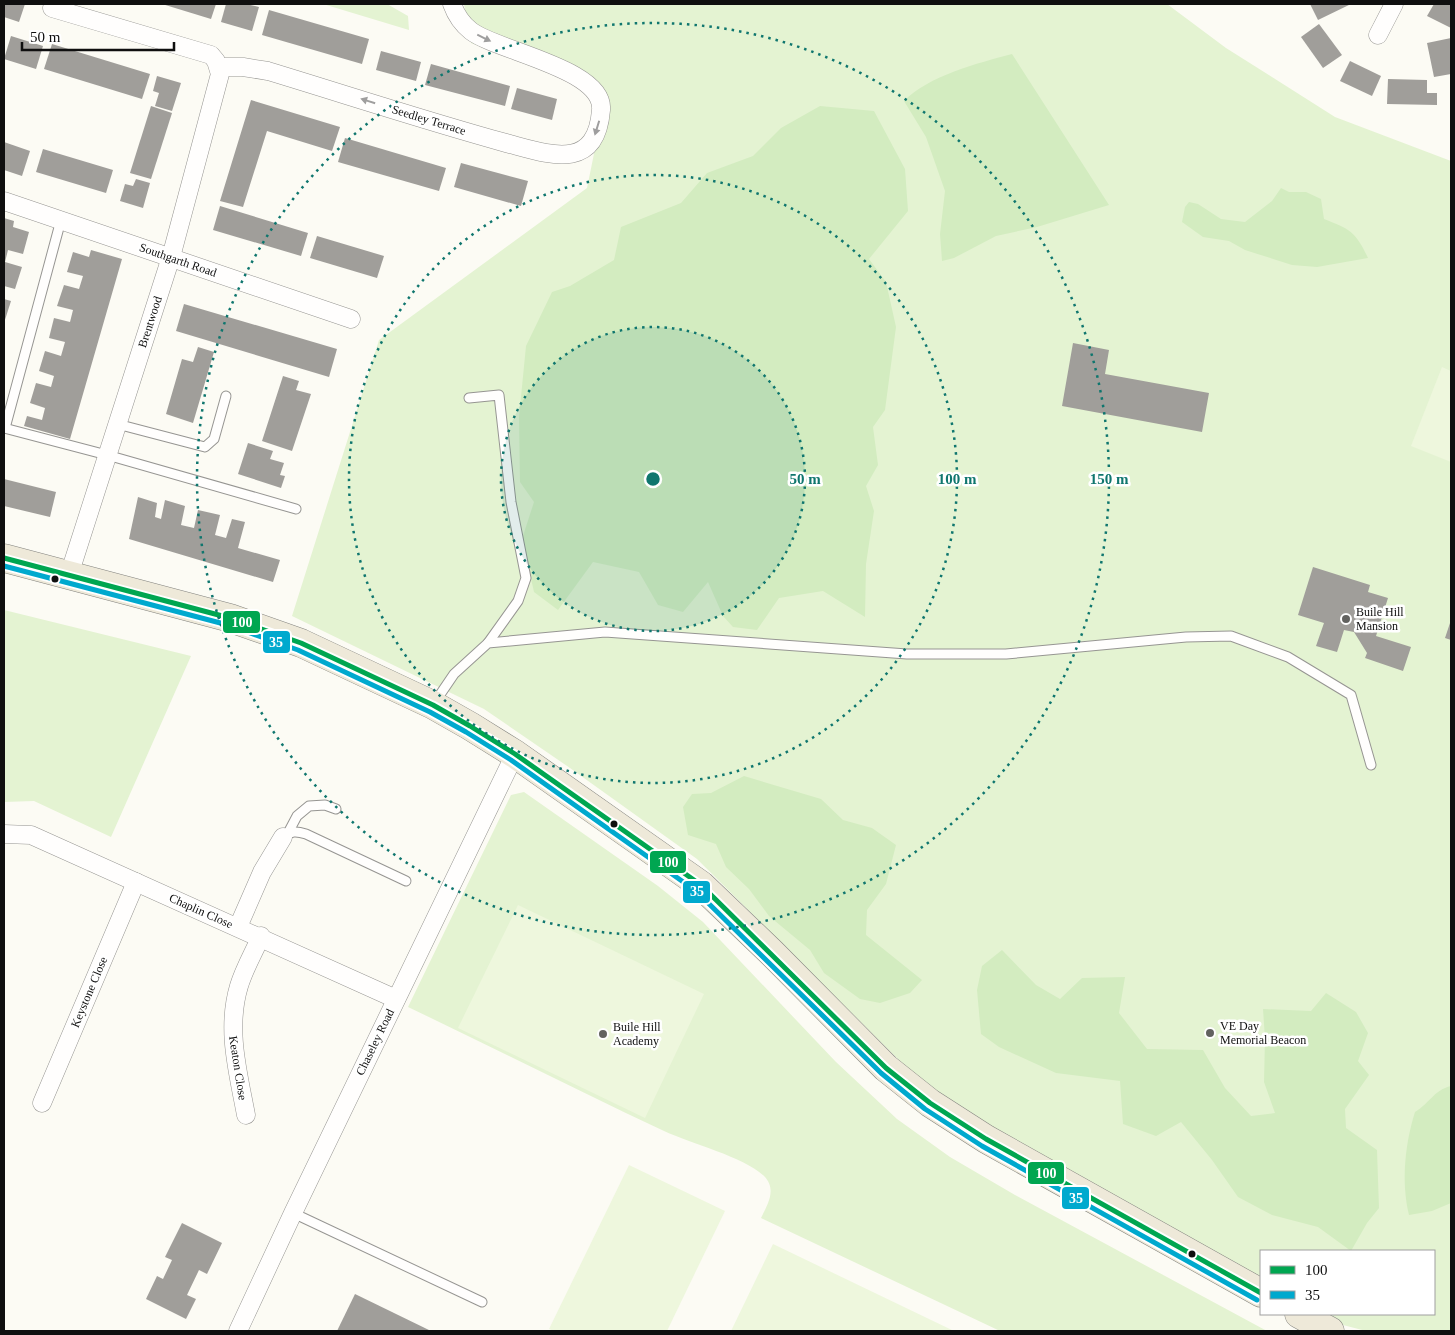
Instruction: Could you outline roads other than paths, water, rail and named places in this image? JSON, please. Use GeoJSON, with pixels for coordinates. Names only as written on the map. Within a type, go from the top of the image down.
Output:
{"type":"FeatureCollection","features":[{"type":"Feature","properties":{"kind":"main road"},"geometry":{"type":"LineString","coordinates":[[4,558],[230,618],[301,643],[434,705],[515,754],[701,885],[771,952],[886,1068],[930,1103],[986,1139],[1260,1291]]}},
{"type":"Feature","properties":{"kind":"main road"},"geometry":{"type":"LineString","coordinates":[[1301,1315],[1330,1331]]}},
{"type":"Feature","properties":{"kind":"street","name":"Seedley Terrace"},"geometry":{"type":"LineString","coordinates":[[219,67],[243,67],[268,71],[495,140],[560,156],[578,152],[588,145],[596,136],[601,107],[598,98],[584,81],[555,66],[478,36],[461,22],[452,4]]}},
{"type":"Feature","properties":{"kind":"street"},"geometry":{"type":"LineString","coordinates":[[1378,35],[1394,4]]}},
{"type":"Feature","properties":{"kind":"street"},"geometry":{"type":"LineString","coordinates":[[52,8],[192,48],[211,55],[219,67]]}},
{"type":"Feature","properties":{"kind":"street","name":"Brentwood"},"geometry":{"type":"LineString","coordinates":[[69,575],[171,257],[219,83],[219,67]]}},
{"type":"Feature","properties":{"kind":"street","name":"Southgarth Road"},"geometry":{"type":"LineString","coordinates":[[4,201],[351,319]]}},
{"type":"Feature","properties":{"kind":"street","name":"Chaseley Road"},"geometry":{"type":"LineString","coordinates":[[238,1331],[515,754]]}},
{"type":"Feature","properties":{"kind":"street","name":"Chaplin Close"},"geometry":{"type":"LineString","coordinates":[[4,834],[31,835],[261,936],[396,999]]}},
{"type":"Feature","properties":{"kind":"street"},"geometry":{"type":"LineString","coordinates":[[238,927],[262,872],[286,834]]}},
{"type":"Feature","properties":{"kind":"street","name":"Keystone Close"},"geometry":{"type":"LineString","coordinates":[[42,1103],[136,882]]}},
{"type":"Feature","properties":{"kind":"street","name":"Keaton Close"},"geometry":{"type":"LineString","coordinates":[[246,1115],[232,1034],[239,985],[261,936]]}},
{"type":"Feature","properties":{"kind":"lane"},"geometry":{"type":"LineString","coordinates":[[61,220],[4,428],[107,455],[296,509]]}},
{"type":"Feature","properties":{"kind":"lane"},"geometry":{"type":"LineString","coordinates":[[434,705],[454,674],[488,643],[518,601],[526,578],[511,502],[499,395],[469,398]]}},
{"type":"Feature","properties":{"kind":"lane"},"geometry":{"type":"LineString","coordinates":[[117,424],[205,447],[214,439],[226,396]]}},
{"type":"Feature","properties":{"kind":"lane"},"geometry":{"type":"LineString","coordinates":[[488,643],[605,632],[907,654],[1006,654],[1186,637],[1231,636],[1288,657],[1351,695],[1371,765]]}},
{"type":"Feature","properties":{"kind":"lane"},"geometry":{"type":"LineString","coordinates":[[286,834],[297,816],[308,806],[325,805],[336,809]]}},
{"type":"Feature","properties":{"kind":"lane"},"geometry":{"type":"LineString","coordinates":[[286,834],[296,831],[306,834],[406,881]]}},
{"type":"Feature","properties":{"kind":"lane"},"geometry":{"type":"LineString","coordinates":[[293,1213],[482,1302]]}},
{"type":"Feature","properties":{"kind":"place","name":"Buile Hill Mansion"},"geometry":{"type":"Point","coordinates":[1346,619]}},
{"type":"Feature","properties":{"kind":"place","name":"VE Day Memorial Beacon"},"geometry":{"type":"Point","coordinates":[1210,1033]}},
{"type":"Feature","properties":{"kind":"place","name":"Buile Hill Academy"},"geometry":{"type":"Point","coordinates":[603,1034]}}]}
